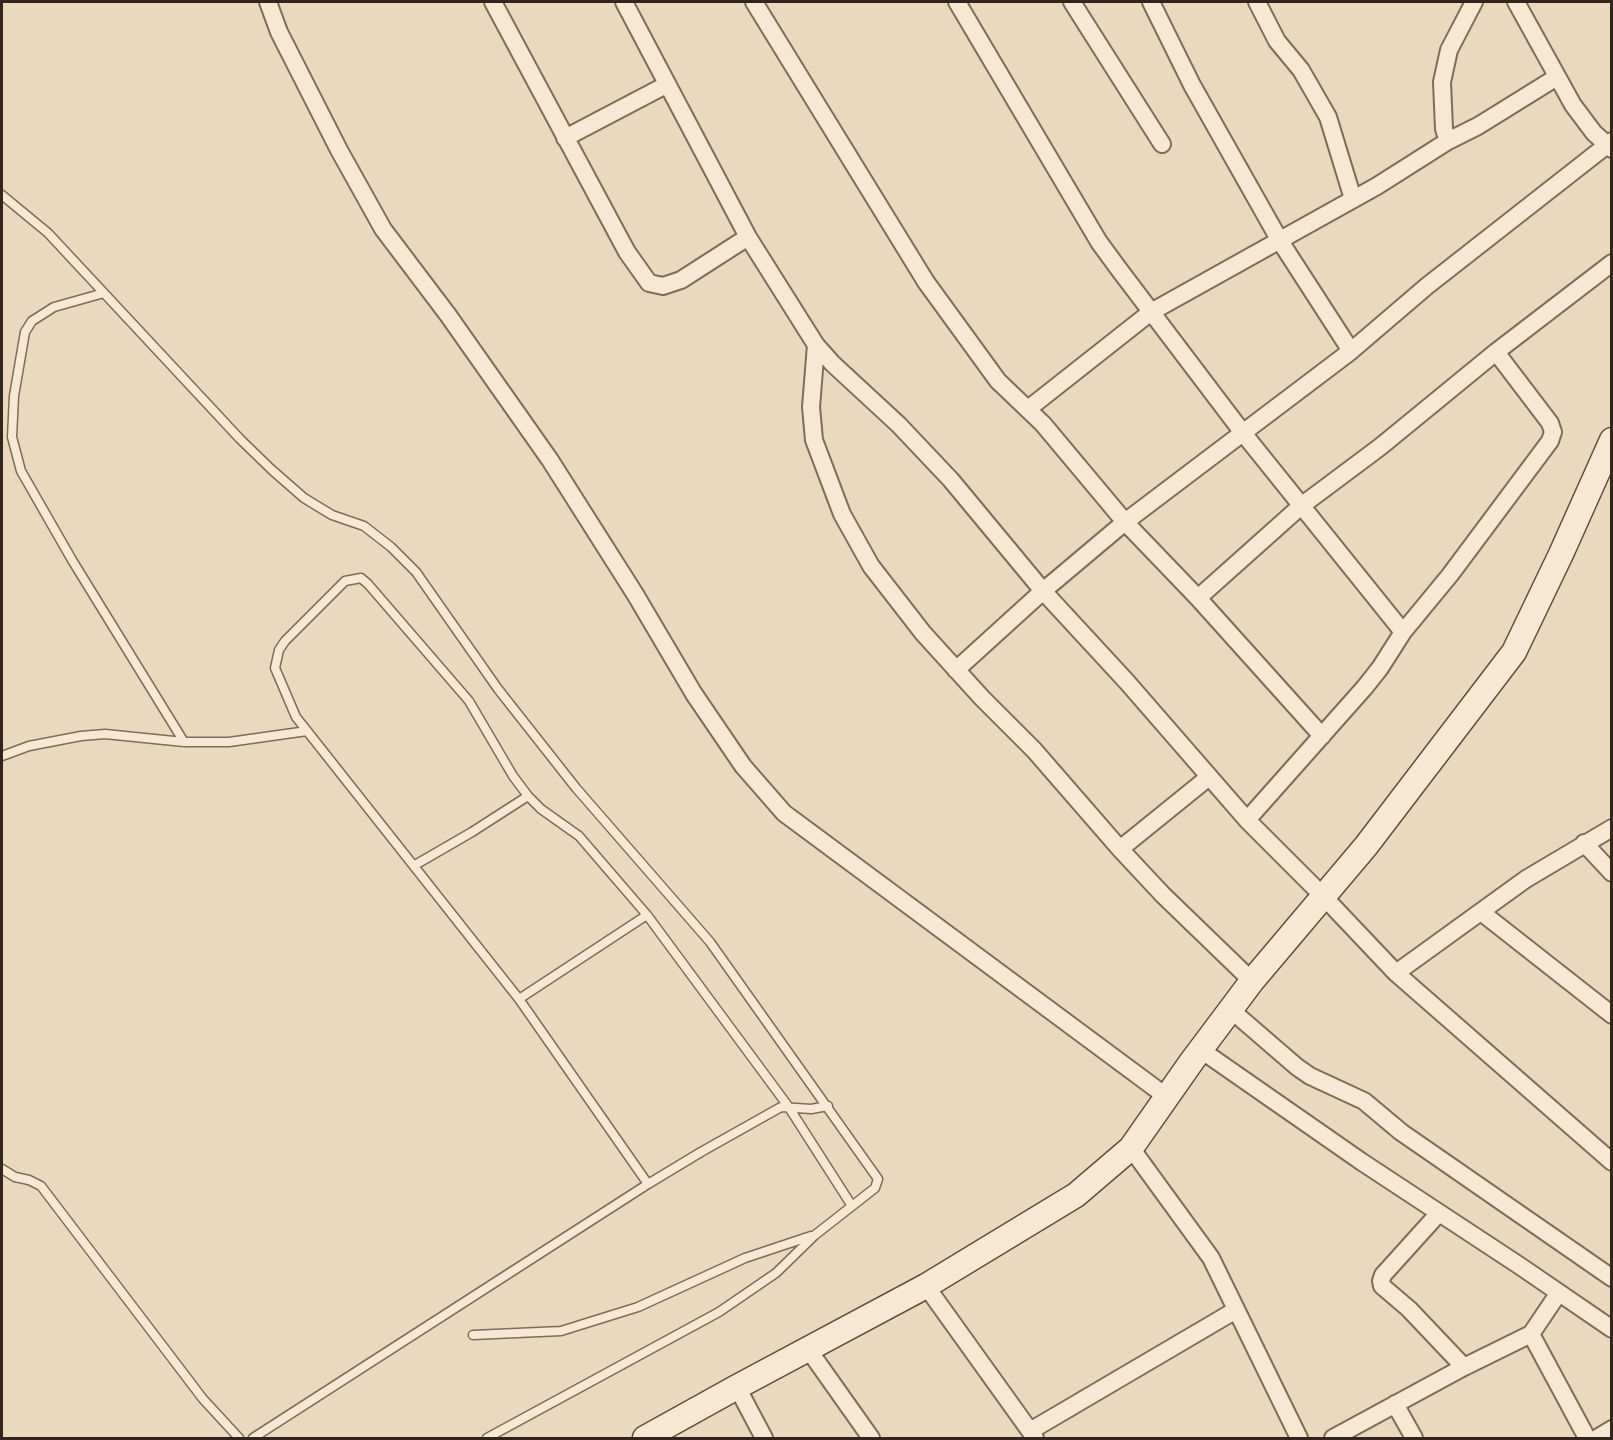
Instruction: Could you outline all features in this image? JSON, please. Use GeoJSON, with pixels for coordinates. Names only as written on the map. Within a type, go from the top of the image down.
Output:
{"type":"FeatureCollection","features":[{"type":"Feature","properties":{"kind":"street"},"geometry":{"type":"LineString","coordinates":[[268,2],[279,32],[382,229],[448,315],[550,460],[635,594],[694,694],[743,766],[784,813],[1167,1097]]}},
{"type":"Feature","properties":{"kind":"street"},"geometry":{"type":"LineString","coordinates":[[493,2],[627,252],[649,283],[663,286],[681,280],[748,237]]}},
{"type":"Feature","properties":{"kind":"street"},"geometry":{"type":"LineString","coordinates":[[624,2],[748,237],[816,345],[832,363],[898,424],[951,480],[1043,591],[1127,682],[1246,820],[1396,973],[1611,1162]]}},
{"type":"Feature","properties":{"kind":"street"},"geometry":{"type":"LineString","coordinates":[[754,2],[926,282],[998,381],[1057,440],[1125,522],[1198,598],[1322,736]]}},
{"type":"Feature","properties":{"kind":"street"},"geometry":{"type":"LineString","coordinates":[[960,2],[1099,242],[1243,434],[1403,632]]}},
{"type":"Feature","properties":{"kind":"street"},"geometry":{"type":"LineString","coordinates":[[1072,2],[1162,144]]}},
{"type":"Feature","properties":{"kind":"street"},"geometry":{"type":"LineString","coordinates":[[1151,2],[1191,85],[1280,241],[1351,351]]}},
{"type":"Feature","properties":{"kind":"street"},"geometry":{"type":"LineString","coordinates":[[1257,2],[1277,41],[1301,70],[1324,108],[1353,199]]}},
{"type":"Feature","properties":{"kind":"street"},"geometry":{"type":"LineString","coordinates":[[1448,141],[1444,129],[1442,82],[1449,50],[1474,2]]}},
{"type":"Feature","properties":{"kind":"street"},"geometry":{"type":"LineString","coordinates":[[956,670],[1043,591],[1125,522],[1351,351],[1445,272],[1610,145],[1594,133],[1573,105],[1516,2]]}},
{"type":"Feature","properties":{"kind":"street"},"geometry":{"type":"LineString","coordinates":[[1028,409],[1151,312],[1353,199],[1448,141],[1513,105],[1557,76]]}},
{"type":"Feature","properties":{"kind":"street"},"geometry":{"type":"LineString","coordinates":[[565,138],[666,85]]}},
{"type":"Feature","properties":{"kind":"street"},"geometry":{"type":"LineString","coordinates":[[1198,598],[1301,506],[1380,447],[1611,262]]}},
{"type":"Feature","properties":{"kind":"street"},"geometry":{"type":"LineString","coordinates":[[816,345],[811,407],[813,432],[820,459],[842,514],[871,566],[923,633],[1034,750],[1120,849],[1163,895],[1252,981]]}},
{"type":"Feature","properties":{"kind":"street"},"geometry":{"type":"LineString","coordinates":[[1246,820],[1380,669],[1403,632],[1450,575],[1550,441],[1553,432],[1550,423],[1496,352]]}},
{"type":"Feature","properties":{"kind":"street"},"geometry":{"type":"LineString","coordinates":[[645,1438],[926,1286],[1076,1195],[1131,1148],[1252,981],[1324,897],[1514,652],[1549,582],[1611,440]]}},
{"type":"Feature","properties":{"kind":"street"},"geometry":{"type":"LineString","coordinates":[[1120,849],[1209,777]]}},
{"type":"Feature","properties":{"kind":"street"},"geometry":{"type":"LineString","coordinates":[[1396,973],[1526,879],[1611,828]]}},
{"type":"Feature","properties":{"kind":"street"},"geometry":{"type":"LineString","coordinates":[[1584,843],[1611,873]]}},
{"type":"Feature","properties":{"kind":"street"},"geometry":{"type":"LineString","coordinates":[[1480,912],[1611,1015]]}},
{"type":"Feature","properties":{"kind":"street"},"geometry":{"type":"LineString","coordinates":[[1216,1029],[1278,1105],[1611,1329]]}},
{"type":"Feature","properties":{"kind":"street"},"geometry":{"type":"LineString","coordinates":[[1216,1029],[1364,1101],[1426,1150],[1611,1278]]}},
{"type":"Feature","properties":{"kind":"street"},"geometry":{"type":"LineString","coordinates":[[1131,1148],[1211,1258],[1299,1438]]}},
{"type":"Feature","properties":{"kind":"street"},"geometry":{"type":"LineString","coordinates":[[1439,1214],[1383,1275],[1381,1281],[1382,1286],[1409,1309],[1464,1367]]}},
{"type":"Feature","properties":{"kind":"street"},"geometry":{"type":"LineString","coordinates":[[926,1286],[1032,1435],[1236,1310]]}},
{"type":"Feature","properties":{"kind":"street"},"geometry":{"type":"LineString","coordinates":[[1333,1438],[1464,1367],[1531,1334],[1558,1294]]}},
{"type":"Feature","properties":{"kind":"street"},"geometry":{"type":"LineString","coordinates":[[1531,1334],[1587,1438]]}},
{"type":"Feature","properties":{"kind":"street"},"geometry":{"type":"LineString","coordinates":[[808,1349],[871,1438]]}},
{"type":"Feature","properties":{"kind":"street"},"geometry":{"type":"LineString","coordinates":[[737,1387],[764,1438]]}},
{"type":"Feature","properties":{"kind":"street"},"geometry":{"type":"LineString","coordinates":[[1395,1404],[1414,1438]]}},
{"type":"Feature","properties":{"kind":"street"},"geometry":{"type":"LineString","coordinates":[[1597,1438],[1611,1429]]}},
{"type":"Feature","properties":{"kind":"lane"},"geometry":{"type":"LineString","coordinates":[[2,195],[48,233],[240,439],[272,470],[304,498],[332,515],[364,526],[391,547],[416,572],[498,689],[576,788],[710,942],[878,1179],[875,1188],[815,1235],[776,1273],[719,1312],[487,1438]]}},
{"type":"Feature","properties":{"kind":"lane"},"geometry":{"type":"LineString","coordinates":[[104,293],[54,307],[32,321],[25,332],[14,396],[12,437],[21,471],[72,560],[184,742]]}},
{"type":"Feature","properties":{"kind":"lane"},"geometry":{"type":"LineString","coordinates":[[648,1184],[519,999],[296,717],[275,668],[279,650],[285,641],[345,581],[361,578],[469,701],[513,776],[528,796],[579,836],[647,915],[788,1106],[852,1206]]}},
{"type":"Feature","properties":{"kind":"lane"},"geometry":{"type":"LineString","coordinates":[[2,756],[29,746],[81,736],[105,734],[184,742],[250,740],[307,730]]}},
{"type":"Feature","properties":{"kind":"lane"},"geometry":{"type":"LineString","coordinates":[[415,865],[528,796]]}},
{"type":"Feature","properties":{"kind":"lane"},"geometry":{"type":"LineString","coordinates":[[519,999],[647,915]]}},
{"type":"Feature","properties":{"kind":"lane"},"geometry":{"type":"LineString","coordinates":[[253,1438],[648,1184],[771,1112],[788,1106],[811,1109],[828,1106]]}},
{"type":"Feature","properties":{"kind":"lane"},"geometry":{"type":"LineString","coordinates":[[2,1169],[15,1177],[41,1186],[196,1390],[239,1438]]}},
{"type":"Feature","properties":{"kind":"lane"},"geometry":{"type":"LineString","coordinates":[[472,1335],[561,1331],[638,1307],[745,1258],[815,1235]]}}]}
